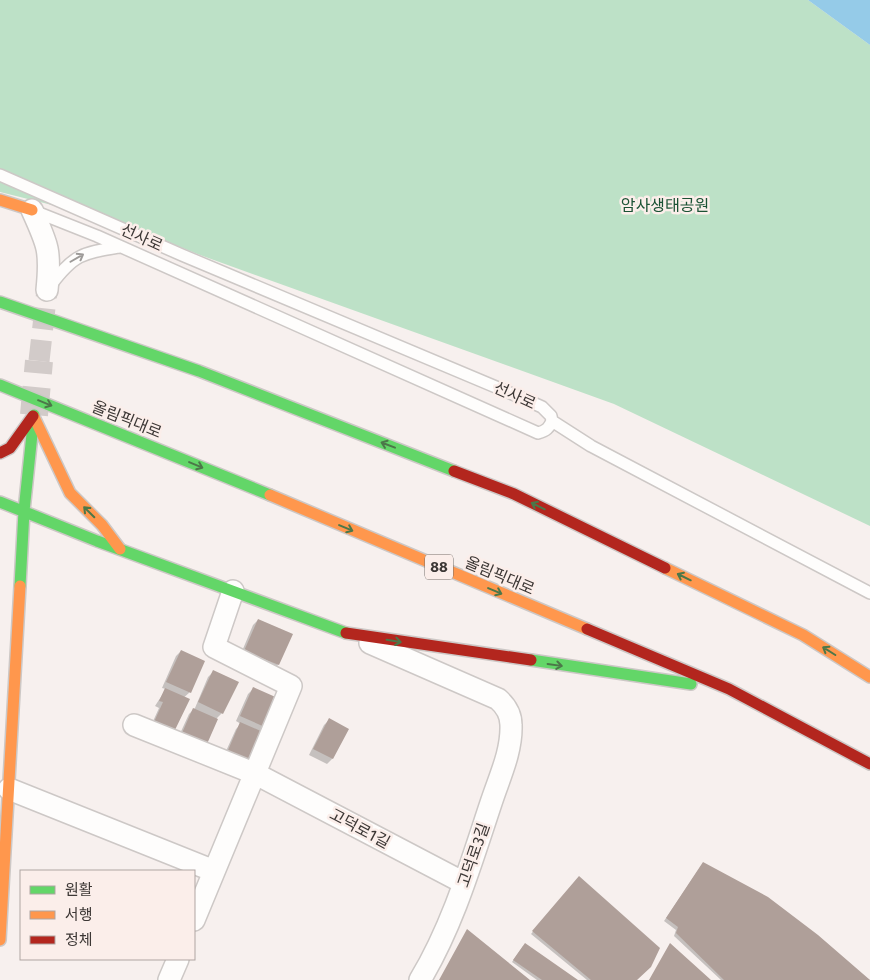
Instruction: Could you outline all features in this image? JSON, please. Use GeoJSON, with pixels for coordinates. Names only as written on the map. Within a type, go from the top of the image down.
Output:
{"type":"FeatureCollection","features":[{"type":"Feature","properties":{"kind":"main road"},"geometry":{"type":"LineString","coordinates":[[0,200],[32,210]]}},
{"type":"Feature","properties":{"kind":"main road"},"geometry":{"type":"LineString","coordinates":[[0,302],[199,371],[514,494],[803,635],[870,677]]}},
{"type":"Feature","properties":{"kind":"main road","name":"올림픽대로"},"geometry":{"type":"LineString","coordinates":[[0,385],[152,446],[729,689],[870,764]]}},
{"type":"Feature","properties":{"kind":"main road"},"geometry":{"type":"LineString","coordinates":[[0,453],[10,448],[34,415]]}},
{"type":"Feature","properties":{"kind":"main road"},"geometry":{"type":"LineString","coordinates":[[0,940],[24,511],[34,415]]}},
{"type":"Feature","properties":{"kind":"main road"},"geometry":{"type":"LineString","coordinates":[[34,415],[70,493],[102,525],[120,550]]}},
{"type":"Feature","properties":{"kind":"main road"},"geometry":{"type":"LineString","coordinates":[[0,502],[120,550],[346,633],[729,689]]}},
{"type":"Feature","properties":{"kind":"street"},"geometry":{"type":"LineString","coordinates":[[32,210],[47,243],[50,262],[47,290]]}},
{"type":"Feature","properties":{"kind":"street"},"geometry":{"type":"LineString","coordinates":[[195,918],[291,686],[214,647],[233,591]]}},
{"type":"Feature","properties":{"kind":"street","name":"고덕로3길"},"geometry":{"type":"LineString","coordinates":[[346,633],[498,698],[507,708],[511,724],[509,748],[464,883],[446,930],[420,980]]}},
{"type":"Feature","properties":{"kind":"street","name":"고덕로1길"},"geometry":{"type":"LineString","coordinates":[[134,725],[256,774],[464,883]]}},
{"type":"Feature","properties":{"kind":"street"},"geometry":{"type":"LineString","coordinates":[[9,789],[214,871]]}},
{"type":"Feature","properties":{"kind":"street"},"geometry":{"type":"LineString","coordinates":[[169,980],[178,960]]}},
{"type":"Feature","properties":{"kind":"lane","name":"선사로"},"geometry":{"type":"LineString","coordinates":[[0,174],[182,255],[522,398],[542,407],[551,416],[552,421],[545,432],[538,433],[32,210]]}},
{"type":"Feature","properties":{"kind":"lane"},"geometry":{"type":"LineString","coordinates":[[47,290],[65,266],[79,256],[119,247]]}},
{"type":"Feature","properties":{"kind":"lane"},"geometry":{"type":"LineString","coordinates":[[552,421],[591,446],[870,593]]}},
{"type":"Feature","properties":{"kind":"green space","name":"암사생태공원"},"geometry":{"type":"Polygon","coordinates":[[[0,0],[808,0],[870,45],[870,526],[614,404],[200,255],[116,221],[0,192],[0,0]]]}},
{"type":"Feature","properties":{"kind":"water"},"geometry":{"type":"Polygon","coordinates":[[[808,0],[870,0],[870,45],[808,0]]]}},
{"type":"Feature","properties":{"kind":"building"},"geometry":{"type":"Polygon","coordinates":[[[258,619],[293,634],[279,665],[244,651],[258,619]]]}},
{"type":"Feature","properties":{"kind":"building"},"geometry":{"type":"Polygon","coordinates":[[[181,650],[205,661],[191,693],[166,682],[181,650]]]}},
{"type":"Feature","properties":{"kind":"building"},"geometry":{"type":"Polygon","coordinates":[[[213,670],[239,682],[223,714],[198,702],[213,670]]]}},
{"type":"Feature","properties":{"kind":"building"},"geometry":{"type":"Polygon","coordinates":[[[253,687],[280,699],[267,728],[240,716],[253,687]]]}},
{"type":"Feature","properties":{"kind":"building"},"geometry":{"type":"Polygon","coordinates":[[[165,688],[190,699],[174,732],[154,722],[163,702],[159,701],[165,688]]]}},
{"type":"Feature","properties":{"kind":"building"},"geometry":{"type":"Polygon","coordinates":[[[193,708],[218,719],[207,744],[182,733],[193,708]]]}},
{"type":"Feature","properties":{"kind":"building"},"geometry":{"type":"Polygon","coordinates":[[[329,718],[349,729],[333,759],[313,749],[329,718]]]}},
{"type":"Feature","properties":{"kind":"building"},"geometry":{"type":"Polygon","coordinates":[[[240,722],[263,732],[248,765],[226,755],[240,722]]]}},
{"type":"Feature","properties":{"kind":"building"},"geometry":{"type":"Polygon","coordinates":[[[703,862],[768,897],[818,935],[870,980],[724,980],[676,933],[678,927],[666,918],[703,862]]]}},
{"type":"Feature","properties":{"kind":"building"},"geometry":{"type":"Polygon","coordinates":[[[579,876],[660,948],[651,967],[637,980],[591,980],[532,931],[579,876]]]}},
{"type":"Feature","properties":{"kind":"building"},"geometry":{"type":"Polygon","coordinates":[[[467,929],[530,980],[439,980],[467,929]]]}},
{"type":"Feature","properties":{"kind":"building"},"geometry":{"type":"Polygon","coordinates":[[[525,943],[578,980],[542,980],[513,960],[525,943]]]}},
{"type":"Feature","properties":{"kind":"building"},"geometry":{"type":"Polygon","coordinates":[[[670,943],[711,980],[649,980],[670,943]]]}},
{"type":"Feature","properties":{"kind":"tunnel"},"geometry":{"type":"LineString","coordinates":[[39,361],[47,290]]}},
{"type":"Feature","properties":{"kind":"tunnel"},"geometry":{"type":"LineString","coordinates":[[34,415],[39,361]]}},
{"type":"Feature","properties":{"kind":"traffic: fast"},"geometry":{"type":"LineString","coordinates":[[0,302],[199,371],[454,471]]}},
{"type":"Feature","properties":{"kind":"traffic: fast"},"geometry":{"type":"LineString","coordinates":[[0,385],[270,495]]}},
{"type":"Feature","properties":{"kind":"traffic: fast"},"geometry":{"type":"LineString","coordinates":[[20,586],[24,511],[34,415]]}},
{"type":"Feature","properties":{"kind":"traffic: fast"},"geometry":{"type":"LineString","coordinates":[[0,502],[97,541],[346,633]]}},
{"type":"Feature","properties":{"kind":"traffic: fast"},"geometry":{"type":"LineString","coordinates":[[531,660],[691,684]]}},
{"type":"Feature","properties":{"kind":"traffic: slow"},"geometry":{"type":"LineString","coordinates":[[0,200],[32,210]]}},
{"type":"Feature","properties":{"kind":"traffic: slow"},"geometry":{"type":"LineString","coordinates":[[34,417],[70,493],[102,525],[120,549]]}},
{"type":"Feature","properties":{"kind":"traffic: slow"},"geometry":{"type":"LineString","coordinates":[[270,495],[587,629]]}},
{"type":"Feature","properties":{"kind":"traffic: slow"},"geometry":{"type":"LineString","coordinates":[[665,568],[803,635],[870,677]]}},
{"type":"Feature","properties":{"kind":"traffic: slow"},"geometry":{"type":"LineString","coordinates":[[0,940],[20,586]]}},
{"type":"Feature","properties":{"kind":"traffic: jam"},"geometry":{"type":"LineString","coordinates":[[0,453],[10,448],[33,416]]}},
{"type":"Feature","properties":{"kind":"traffic: jam"},"geometry":{"type":"LineString","coordinates":[[454,471],[514,494],[665,568]]}},
{"type":"Feature","properties":{"kind":"traffic: jam"},"geometry":{"type":"LineString","coordinates":[[587,629],[729,689],[870,764]]}},
{"type":"Feature","properties":{"kind":"traffic: jam"},"geometry":{"type":"LineString","coordinates":[[346,633],[531,660]]}}]}
